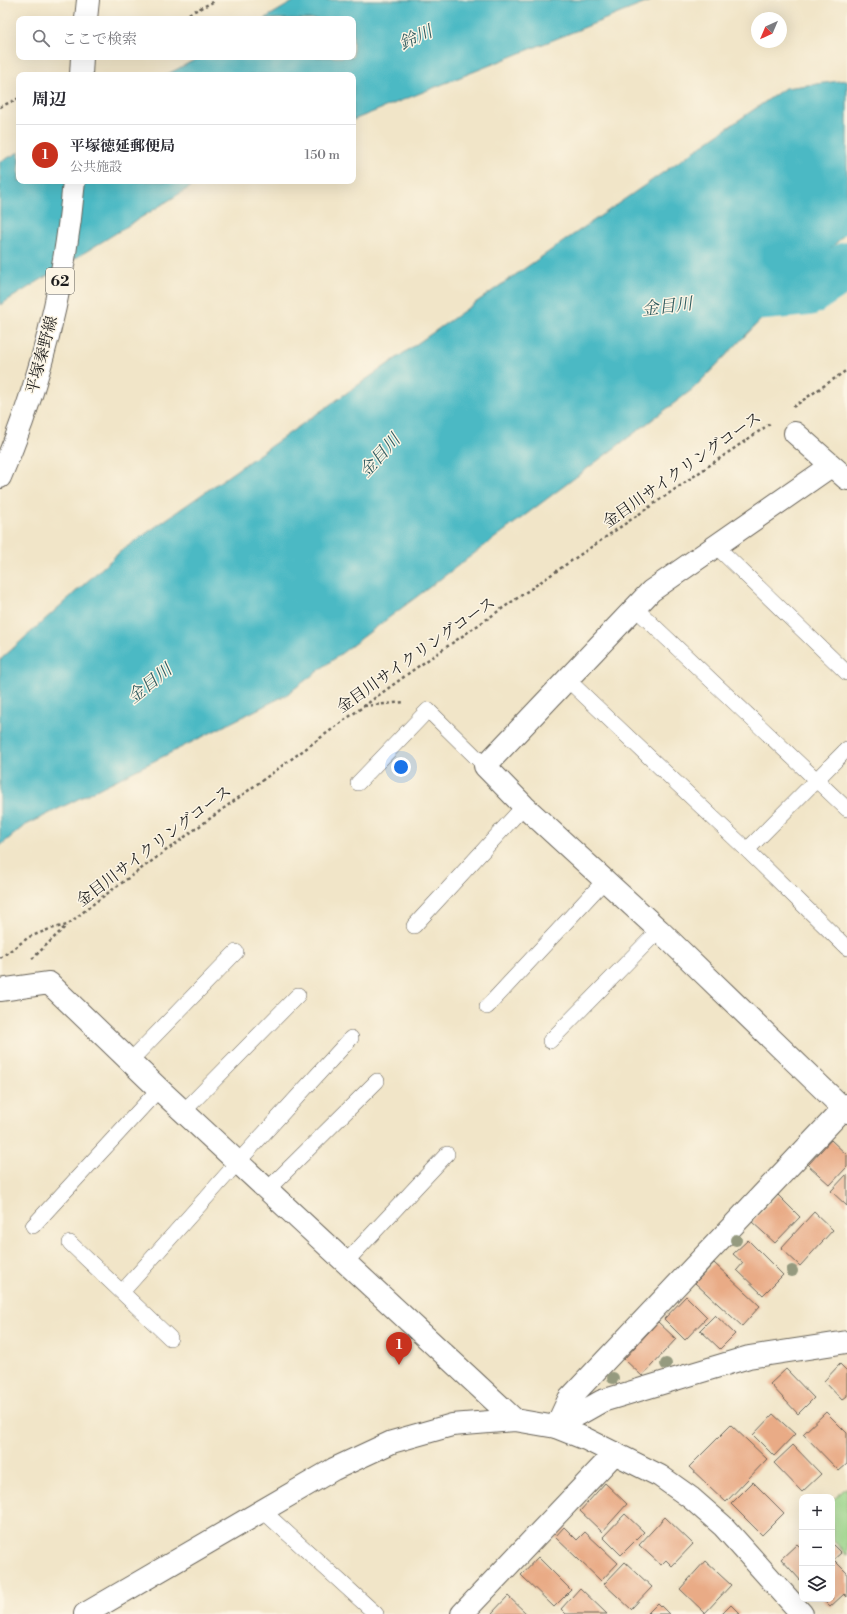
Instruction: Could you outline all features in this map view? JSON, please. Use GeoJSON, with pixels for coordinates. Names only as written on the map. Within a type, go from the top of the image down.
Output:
{"type":"FeatureCollection","features":[{"type":"Feature","properties":{"kind":"street"},"geometry":{"type":"LineString","coordinates":[[86,16],[88,0]]}},
{"type":"Feature","properties":{"kind":"street"},"geometry":{"type":"LineString","coordinates":[[81,72],[82,60]]}},
{"type":"Feature","properties":{"kind":"street","name":"平塚秦野線"},"geometry":{"type":"LineString","coordinates":[[0,477],[23,419],[36,380],[56,304],[70,227],[74,184]]}},
{"type":"Feature","properties":{"kind":"street"},"geometry":{"type":"LineString","coordinates":[[556,1427],[569,1399],[846,1108],[605,880],[524,806],[485,766],[651,591],[717,547],[839,473],[795,433]]}},
{"type":"Feature","properties":{"kind":"street"},"geometry":{"type":"LineString","coordinates":[[0,990],[49,982],[129,1062],[515,1420]]}},
{"type":"Feature","properties":{"kind":"street"},"geometry":{"type":"LineString","coordinates":[[556,1427],[602,1401],[749,1357],[847,1342]]}},
{"type":"Feature","properties":{"kind":"street"},"geometry":{"type":"LineString","coordinates":[[85,1614],[334,1469],[392,1442],[452,1425],[515,1420],[556,1427],[586,1439],[660,1476],[692,1498],[723,1526],[802,1614]]}},
{"type":"Feature","properties":{"kind":"street"},"geometry":{"type":"LineString","coordinates":[[462,1614],[615,1454]]}},
{"type":"Feature","properties":{"kind":"lane"},"geometry":{"type":"LineString","coordinates":[[717,547],[847,673]]}},
{"type":"Feature","properties":{"kind":"lane"},"geometry":{"type":"LineString","coordinates":[[635,608],[847,809]]}},
{"type":"Feature","properties":{"kind":"lane"},"geometry":{"type":"LineString","coordinates":[[568,680],[747,850],[847,948]]}},
{"type":"Feature","properties":{"kind":"lane"},"geometry":{"type":"LineString","coordinates":[[358,783],[428,710],[485,766]]}},
{"type":"Feature","properties":{"kind":"lane"},"geometry":{"type":"LineString","coordinates":[[747,850],[847,749]]}},
{"type":"Feature","properties":{"kind":"lane"},"geometry":{"type":"LineString","coordinates":[[414,926],[524,806]]}},
{"type":"Feature","properties":{"kind":"lane"},"geometry":{"type":"LineString","coordinates":[[487,1007],[605,880]]}},
{"type":"Feature","properties":{"kind":"lane"},"geometry":{"type":"LineString","coordinates":[[550,1041],[658,930]]}},
{"type":"Feature","properties":{"kind":"lane"},"geometry":{"type":"LineString","coordinates":[[129,1062],[236,952]]}},
{"type":"Feature","properties":{"kind":"lane"},"geometry":{"type":"LineString","coordinates":[[183,1112],[298,994]]}},
{"type":"Feature","properties":{"kind":"lane"},"geometry":{"type":"LineString","coordinates":[[122,1292],[237,1162],[351,1038]]}},
{"type":"Feature","properties":{"kind":"lane"},"geometry":{"type":"LineString","coordinates":[[267,1190],[377,1081]]}},
{"type":"Feature","properties":{"kind":"lane"},"geometry":{"type":"LineString","coordinates":[[33,1226],[159,1090]]}},
{"type":"Feature","properties":{"kind":"lane"},"geometry":{"type":"LineString","coordinates":[[345,1263],[447,1154]]}},
{"type":"Feature","properties":{"kind":"lane"},"geometry":{"type":"LineString","coordinates":[[70,1243],[170,1338]]}},
{"type":"Feature","properties":{"kind":"lane"},"geometry":{"type":"LineString","coordinates":[[262,1510],[376,1614]]}},
{"type":"Feature","properties":{"kind":"path"},"geometry":{"type":"LineString","coordinates":[[184,16],[213,2],[214,0]]}},
{"type":"Feature","properties":{"kind":"path"},"geometry":{"type":"LineString","coordinates":[[0,107],[16,99]]}},
{"type":"Feature","properties":{"kind":"path"},"geometry":{"type":"LineString","coordinates":[[790,409],[847,370]]}},
{"type":"Feature","properties":{"kind":"path","name":"金目川サイクリングコース"},"geometry":{"type":"LineString","coordinates":[[0,958],[29,937],[50,929],[67,926],[103,896],[364,706],[777,418]]}},
{"type":"Feature","properties":{"kind":"path"},"geometry":{"type":"LineString","coordinates":[[364,706],[408,702],[428,710]]}},
{"type":"Feature","properties":{"kind":"path"},"geometry":{"type":"LineString","coordinates":[[28,963],[67,926]]}},
{"type":"Feature","properties":{"kind":"green space"},"geometry":{"type":"Polygon","coordinates":[[[847,1487],[847,1556],[835,1542],[835,1498],[847,1487]]]}},
{"type":"Feature","properties":{"kind":"water","name":"鈴川"},"geometry":{"type":"Polygon","coordinates":[[[296,0],[653,0],[356,119],[356,72],[172,72],[194,60],[356,60],[356,16],[269,16],[296,0]]]}},
{"type":"Feature","properties":{"kind":"water"},"geometry":{"type":"Polygon","coordinates":[[[847,80],[847,232],[693,389],[286,695],[24,826],[0,846],[0,660],[121,551],[785,88],[847,80]]]}},
{"type":"Feature","properties":{"kind":"water"},"geometry":{"type":"Polygon","coordinates":[[[16,154],[16,184],[195,184],[0,305],[0,162],[16,154]]]}},
{"type":"Feature","properties":{"kind":"building"},"geometry":{"type":"Polygon","coordinates":[[[831,1140],[847,1155],[847,1167],[830,1185],[808,1165],[831,1140]]]}},
{"type":"Feature","properties":{"kind":"building"},"geometry":{"type":"Polygon","coordinates":[[[847,1174],[847,1206],[831,1191],[847,1174]]]}},
{"type":"Feature","properties":{"kind":"building"},"geometry":{"type":"Polygon","coordinates":[[[778,1195],[800,1217],[775,1243],[752,1222],[778,1195]]]}},
{"type":"Feature","properties":{"kind":"building"},"geometry":{"type":"Polygon","coordinates":[[[814,1212],[833,1230],[800,1266],[781,1248],[814,1212]]]}},
{"type":"Feature","properties":{"kind":"building"},"geometry":{"type":"Polygon","coordinates":[[[748,1240],[783,1275],[763,1295],[737,1270],[743,1263],[733,1254],[748,1240]]]}},
{"type":"Feature","properties":{"kind":"building"},"geometry":{"type":"Polygon","coordinates":[[[714,1263],[760,1306],[742,1326],[695,1283],[714,1263]]]}},
{"type":"Feature","properties":{"kind":"building"},"geometry":{"type":"Polygon","coordinates":[[[686,1296],[707,1317],[685,1340],[664,1319],[686,1296]]]}},
{"type":"Feature","properties":{"kind":"building"},"geometry":{"type":"Polygon","coordinates":[[[715,1315],[735,1334],[720,1349],[700,1330],[715,1315]]]}},
{"type":"Feature","properties":{"kind":"building"},"geometry":{"type":"Polygon","coordinates":[[[658,1322],[676,1339],[642,1376],[624,1359],[658,1322]]]}},
{"type":"Feature","properties":{"kind":"building"},"geometry":{"type":"Polygon","coordinates":[[[840,1364],[847,1371],[847,1396],[842,1400],[824,1381],[840,1364]]]}},
{"type":"Feature","properties":{"kind":"building"},"geometry":{"type":"Polygon","coordinates":[[[786,1369],[814,1398],[798,1414],[770,1384],[786,1369]]]}},
{"type":"Feature","properties":{"kind":"building"},"geometry":{"type":"Polygon","coordinates":[[[826,1412],[847,1433],[847,1464],[839,1471],[803,1434],[826,1412]]]}},
{"type":"Feature","properties":{"kind":"building"},"geometry":{"type":"Polygon","coordinates":[[[773,1414],[795,1434],[774,1456],[753,1435],[773,1414]]]}},
{"type":"Feature","properties":{"kind":"building"},"geometry":{"type":"Polygon","coordinates":[[[731,1425],[767,1459],[726,1502],[689,1467],[731,1425]]]}},
{"type":"Feature","properties":{"kind":"building"},"geometry":{"type":"Polygon","coordinates":[[[793,1445],[821,1474],[802,1492],[774,1463],[793,1445]]]}},
{"type":"Feature","properties":{"kind":"building"},"geometry":{"type":"Polygon","coordinates":[[[753,1482],[784,1513],[762,1535],[731,1504],[753,1482]]]}},
{"type":"Feature","properties":{"kind":"building"},"geometry":{"type":"Polygon","coordinates":[[[605,1483],[627,1504],[602,1532],[580,1511],[605,1483]]]}},
{"type":"Feature","properties":{"kind":"building"},"geometry":{"type":"Polygon","coordinates":[[[625,1514],[644,1532],[621,1555],[603,1537],[625,1514]]]}},
{"type":"Feature","properties":{"kind":"building"},"geometry":{"type":"Polygon","coordinates":[[[665,1517],[693,1544],[672,1566],[666,1560],[661,1565],[639,1545],[665,1517]]]}},
{"type":"Feature","properties":{"kind":"building"},"geometry":{"type":"Polygon","coordinates":[[[564,1527],[577,1540],[585,1532],[618,1563],[601,1581],[555,1537],[564,1527]]]}},
{"type":"Feature","properties":{"kind":"building"},"geometry":{"type":"Polygon","coordinates":[[[797,1544],[799,1546],[799,1579],[781,1559],[797,1544]]]}},
{"type":"Feature","properties":{"kind":"building"},"geometry":{"type":"Polygon","coordinates":[[[835,1547],[841,1553],[835,1558],[835,1547]]]}},
{"type":"Feature","properties":{"kind":"building"},"geometry":{"type":"Polygon","coordinates":[[[538,1557],[571,1590],[554,1607],[521,1575],[538,1557]]]}},
{"type":"Feature","properties":{"kind":"building"},"geometry":{"type":"Polygon","coordinates":[[[705,1561],[731,1585],[705,1613],[680,1589],[705,1561]]]}},
{"type":"Feature","properties":{"kind":"building"},"geometry":{"type":"Polygon","coordinates":[[[835,1561],[847,1573],[847,1597],[844,1594],[830,1607],[825,1602],[835,1602],[835,1561]]]}},
{"type":"Feature","properties":{"kind":"building"},"geometry":{"type":"Polygon","coordinates":[[[625,1562],[652,1587],[631,1609],[604,1584],[625,1562]]]}},
{"type":"Feature","properties":{"kind":"building"},"geometry":{"type":"Polygon","coordinates":[[[580,1588],[607,1614],[566,1614],[561,1609],[580,1588]]]}},
{"type":"Feature","properties":{"kind":"building"},"geometry":{"type":"Polygon","coordinates":[[[508,1596],[527,1614],[493,1614],[492,1613],[508,1596]]]}},
{"type":"Feature","properties":{"kind":"building"},"geometry":{"type":"Polygon","coordinates":[[[658,1603],[669,1614],[647,1614],[658,1603]]]}},
{"type":"Feature","properties":{"kind":"building"},"geometry":{"type":"Polygon","coordinates":[[[731,1605],[740,1614],[722,1614],[731,1605]]]}},
{"type":"Feature","properties":{"kind":"waterway","name":"金目川"},"geometry":{"type":"LineString","coordinates":[[719,300],[808,292],[847,266]]}},
{"type":"Feature","properties":{"kind":"place","name":"平塚徳延郵便局"},"geometry":{"type":"Point","coordinates":[399,1365]}}]}
